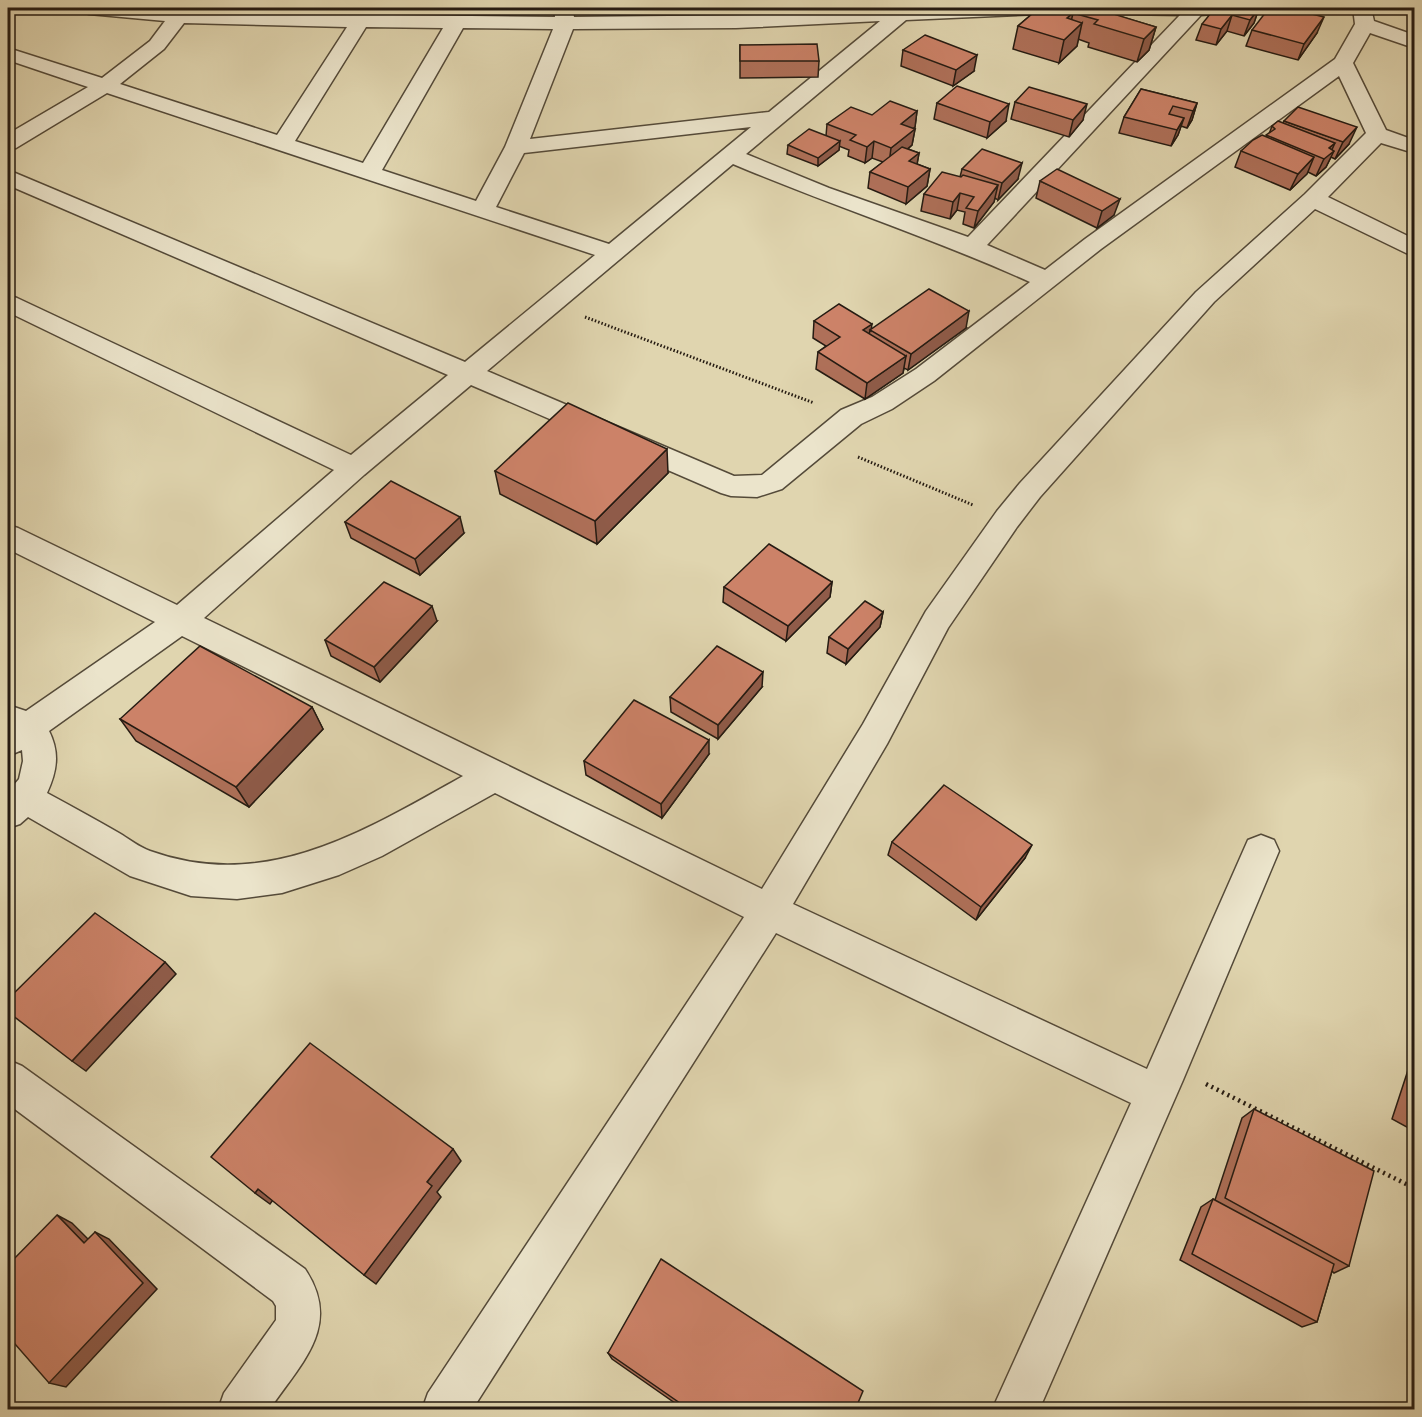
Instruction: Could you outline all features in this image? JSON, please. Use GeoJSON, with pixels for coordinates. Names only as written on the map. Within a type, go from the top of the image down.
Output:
{"type":"FeatureCollection","features":[{"type":"Feature","properties":{"kind":"street"},"geometry":{"type":"LineString","coordinates":[[89,8],[360,22],[446,18],[733,15],[1040,8]]}},
{"type":"Feature","properties":{"kind":"street"},"geometry":{"type":"LineString","coordinates":[[1120,8],[1196,10],[1234,8]]}},
{"type":"Feature","properties":{"kind":"street"},"geometry":{"type":"LineString","coordinates":[[494,776],[360,850],[317,868],[271,880],[225,883],[182,878],[142,865],[16,805],[37,777],[41,758],[37,741],[14,729],[180,621],[354,468],[902,10]]}},
{"type":"Feature","properties":{"kind":"street"},"geometry":{"type":"LineString","coordinates":[[972,247],[1196,10]]}},
{"type":"Feature","properties":{"kind":"street"},"geometry":{"type":"LineString","coordinates":[[8,143],[104,85],[152,52],[167,37],[180,12]]}},
{"type":"Feature","properties":{"kind":"street"},"geometry":{"type":"LineString","coordinates":[[483,210],[516,147],[564,16]]}},
{"type":"Feature","properties":{"kind":"street"},"geometry":{"type":"LineString","coordinates":[[8,177],[732,486],[757,487],[772,482],[823,443],[851,417],[882,403],[925,375],[1047,280],[1343,63],[1364,16],[1414,42]]}},
{"type":"Feature","properties":{"kind":"street"},"geometry":{"type":"LineString","coordinates":[[369,172],[446,18]]}},
{"type":"Feature","properties":{"kind":"street"},"geometry":{"type":"LineString","coordinates":[[282,144],[360,22]]}},
{"type":"Feature","properties":{"kind":"street"},"geometry":{"type":"LineString","coordinates":[[8,54],[613,253]]}},
{"type":"Feature","properties":{"kind":"street"},"geometry":{"type":"LineString","coordinates":[[1343,63],[1377,135],[1414,147]]}},
{"type":"Feature","properties":{"kind":"street"},"geometry":{"type":"LineString","coordinates":[[516,147],[773,118]]}},
{"type":"Feature","properties":{"kind":"street"},"geometry":{"type":"LineString","coordinates":[[445,1410],[769,910],[875,734],[937,620],[1006,519],[1205,297],[1313,199],[1377,135]]}},
{"type":"Feature","properties":{"kind":"street"},"geometry":{"type":"LineString","coordinates":[[730,155],[821,193],[972,247],[1047,280]]}},
{"type":"Feature","properties":{"kind":"street"},"geometry":{"type":"LineString","coordinates":[[1313,199],[1414,248]]}},
{"type":"Feature","properties":{"kind":"street"},"geometry":{"type":"LineString","coordinates":[[8,303],[354,468]]}},
{"type":"Feature","properties":{"kind":"street"},"geometry":{"type":"LineString","coordinates":[[8,536],[769,910],[1163,1080]]}},
{"type":"Feature","properties":{"kind":"street"},"geometry":{"type":"LineString","coordinates":[[1015,1410],[1163,1080],[1261,851]]}},
{"type":"Feature","properties":{"kind":"street"},"geometry":{"type":"LineString","coordinates":[[8,1080],[289,1285],[298,1299],[300,1316],[296,1330],[241,1410]]}},
{"type":"Feature","properties":{"kind":"path"},"geometry":{"type":"LineString","coordinates":[[550,303],[851,417]]}},
{"type":"Feature","properties":{"kind":"path"},"geometry":{"type":"LineString","coordinates":[[823,443],[1006,519]]}},
{"type":"Feature","properties":{"kind":"path"},"geometry":{"type":"LineString","coordinates":[[1163,1080],[1414,1188]]}},
{"type":"Feature","properties":{"kind":"building"},"geometry":{"type":"Polygon","coordinates":[[[1039,8],[1098,8],[1156,27],[1144,39],[1094,24],[1098,20],[1073,13],[1067,18],[1082,23],[1064,40],[1018,26],[1039,8]]]}},
{"type":"Feature","properties":{"kind":"building"},"geometry":{"type":"Polygon","coordinates":[[[1215,8],[1259,8],[1250,20],[1232,15],[1221,29],[1202,24],[1215,8]]]}},
{"type":"Feature","properties":{"kind":"building"},"geometry":{"type":"Polygon","coordinates":[[[1269,8],[1288,8],[1324,17],[1304,44],[1252,30],[1269,8]]]}},
{"type":"Feature","properties":{"kind":"building"},"geometry":{"type":"Polygon","coordinates":[[[925,35],[977,55],[956,70],[903,50],[925,35]]]}},
{"type":"Feature","properties":{"kind":"building"},"geometry":{"type":"Polygon","coordinates":[[[817,44],[819,61],[740,61],[740,45],[817,44]]]}},
{"type":"Feature","properties":{"kind":"building"},"geometry":{"type":"Polygon","coordinates":[[[957,86],[1009,104],[990,122],[937,103],[957,86]]]}},
{"type":"Feature","properties":{"kind":"building"},"geometry":{"type":"Polygon","coordinates":[[[1029,87],[1087,104],[1073,120],[1015,102],[1029,87]]]}},
{"type":"Feature","properties":{"kind":"building"},"geometry":{"type":"Polygon","coordinates":[[[1141,89],[1197,103],[1193,111],[1173,106],[1169,114],[1184,118],[1177,130],[1124,117],[1141,89]]]}},
{"type":"Feature","properties":{"kind":"building"},"geometry":{"type":"Polygon","coordinates":[[[890,101],[917,111],[901,124],[915,129],[891,148],[874,141],[867,147],[850,140],[856,135],[827,124],[851,107],[872,115],[890,101]]]}},
{"type":"Feature","properties":{"kind":"building"},"geometry":{"type":"Polygon","coordinates":[[[1298,107],[1357,127],[1343,142],[1284,121],[1298,107]]]}},
{"type":"Feature","properties":{"kind":"building"},"geometry":{"type":"Polygon","coordinates":[[[1278,121],[1335,143],[1329,148],[1334,151],[1324,159],[1266,135],[1275,129],[1272,126],[1278,121]]]}},
{"type":"Feature","properties":{"kind":"building"},"geometry":{"type":"Polygon","coordinates":[[[809,129],[840,141],[818,158],[788,145],[809,129]]]}},
{"type":"Feature","properties":{"kind":"building"},"geometry":{"type":"Polygon","coordinates":[[[1262,135],[1314,157],[1298,174],[1241,151],[1262,135]]]}},
{"type":"Feature","properties":{"kind":"building"},"geometry":{"type":"Polygon","coordinates":[[[902,147],[919,153],[909,161],[930,169],[908,187],[870,172],[902,147]]]}},
{"type":"Feature","properties":{"kind":"building"},"geometry":{"type":"Polygon","coordinates":[[[982,149],[1022,163],[1002,183],[962,169],[982,149]]]}},
{"type":"Feature","properties":{"kind":"building"},"geometry":{"type":"Polygon","coordinates":[[[1057,169],[1120,199],[1102,211],[1040,181],[1057,169]]]}},
{"type":"Feature","properties":{"kind":"building"},"geometry":{"type":"Polygon","coordinates":[[[942,172],[961,177],[963,175],[998,185],[978,211],[966,208],[974,197],[960,193],[953,202],[924,194],[942,172]]]}},
{"type":"Feature","properties":{"kind":"building"},"geometry":{"type":"Polygon","coordinates":[[[929,289],[969,311],[911,354],[870,330],[929,289]]]}},
{"type":"Feature","properties":{"kind":"building"},"geometry":{"type":"Polygon","coordinates":[[[839,304],[872,324],[863,330],[906,356],[867,383],[818,352],[840,337],[814,321],[839,304]]]}},
{"type":"Feature","properties":{"kind":"building"},"geometry":{"type":"Polygon","coordinates":[[[568,403],[667,449],[595,521],[495,471],[568,403]]]}},
{"type":"Feature","properties":{"kind":"building"},"geometry":{"type":"Polygon","coordinates":[[[391,481],[460,517],[415,559],[345,522],[391,481]]]}},
{"type":"Feature","properties":{"kind":"building"},"geometry":{"type":"Polygon","coordinates":[[[769,544],[832,582],[788,626],[724,587],[769,544]]]}},
{"type":"Feature","properties":{"kind":"building"},"geometry":{"type":"Polygon","coordinates":[[[384,582],[432,606],[374,667],[325,640],[384,582]]]}},
{"type":"Feature","properties":{"kind":"building"},"geometry":{"type":"Polygon","coordinates":[[[865,601],[883,612],[848,649],[829,637],[865,601]]]}},
{"type":"Feature","properties":{"kind":"building"},"geometry":{"type":"Polygon","coordinates":[[[200,646],[312,707],[236,787],[120,719],[200,646]]]}},
{"type":"Feature","properties":{"kind":"building"},"geometry":{"type":"Polygon","coordinates":[[[717,646],[763,672],[718,725],[670,697],[717,646]]]}},
{"type":"Feature","properties":{"kind":"building"},"geometry":{"type":"Polygon","coordinates":[[[634,700],[709,740],[661,804],[584,761],[634,700]]]}},
{"type":"Feature","properties":{"kind":"building"},"geometry":{"type":"Polygon","coordinates":[[[944,785],[1032,845],[981,907],[892,842],[944,785]]]}},
{"type":"Feature","properties":{"kind":"building"},"geometry":{"type":"Polygon","coordinates":[[[95,913],[165,962],[72,1061],[8,1012],[8,999],[95,913]]]}},
{"type":"Feature","properties":{"kind":"building"},"geometry":{"type":"Polygon","coordinates":[[[310,1043],[453,1149],[427,1182],[432,1186],[364,1275],[258,1189],[255,1193],[211,1157],[310,1043]]]}},
{"type":"Feature","properties":{"kind":"building"},"geometry":{"type":"Polygon","coordinates":[[[1414,1088],[1414,1113],[1408,1109],[1414,1088]]]}},
{"type":"Feature","properties":{"kind":"building"},"geometry":{"type":"Polygon","coordinates":[[[1254,1109],[1374,1171],[1349,1266],[1225,1198],[1254,1109]]]}},
{"type":"Feature","properties":{"kind":"building"},"geometry":{"type":"Polygon","coordinates":[[[1213,1199],[1334,1264],[1317,1322],[1192,1254],[1213,1199]]]}},
{"type":"Feature","properties":{"kind":"building"},"geometry":{"type":"Polygon","coordinates":[[[57,1215],[84,1243],[95,1232],[143,1283],[49,1383],[8,1336],[8,1265],[57,1215]]]}},
{"type":"Feature","properties":{"kind":"building"},"geometry":{"type":"Polygon","coordinates":[[[661,1259],[863,1391],[855,1410],[690,1410],[608,1353],[661,1259]]]}}]}
